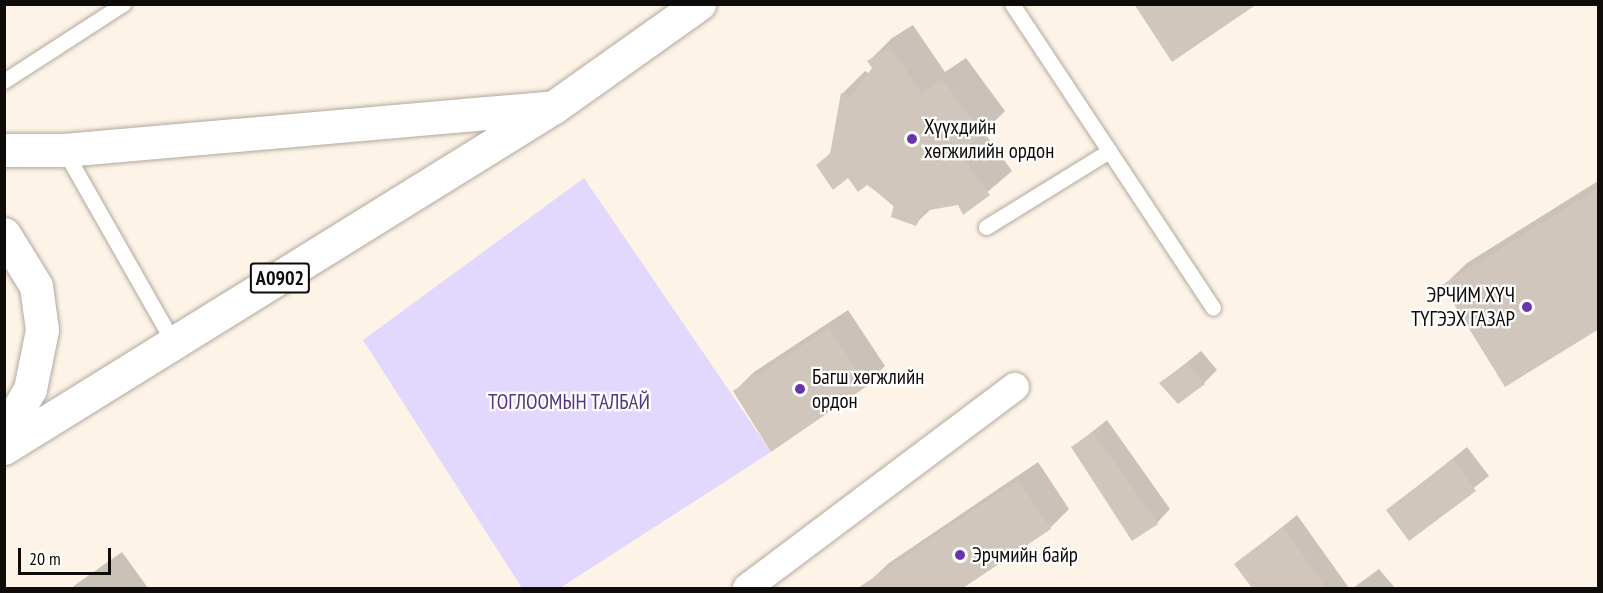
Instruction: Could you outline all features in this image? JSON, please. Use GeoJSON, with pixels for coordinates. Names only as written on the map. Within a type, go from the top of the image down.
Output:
{"type":"FeatureCollection","features":[{"type":"Feature","properties":{"kind":"highway","name":"A0902"},"geometry":{"type":"LineString","coordinates":[[4,448],[554,107],[699,4]]}},
{"type":"Feature","properties":{"kind":"highway"},"geometry":{"type":"LineString","coordinates":[[4,150],[64,150],[554,107]]}},
{"type":"Feature","properties":{"kind":"highway"},"geometry":{"type":"LineString","coordinates":[[4,234],[36,286],[42,330],[30,389],[4,434]]}},
{"type":"Feature","properties":{"kind":"street"},"geometry":{"type":"LineString","coordinates":[[747,588],[1015,387]]}},
{"type":"Feature","properties":{"kind":"lane"},"geometry":{"type":"LineString","coordinates":[[4,81],[123,4]]}},
{"type":"Feature","properties":{"kind":"lane"},"geometry":{"type":"LineString","coordinates":[[1012,4],[1213,308]]}},
{"type":"Feature","properties":{"kind":"lane"},"geometry":{"type":"LineString","coordinates":[[64,150],[174,344]]}},
{"type":"Feature","properties":{"kind":"lane"},"geometry":{"type":"LineString","coordinates":[[986,227],[1109,151]]}},
{"type":"Feature","properties":{"kind":"green space","name":"ТОГЛООМЫН ТАЛБАЙ"},"geometry":{"type":"Polygon","coordinates":[[[584,178],[771,452],[560,588],[522,588],[363,340],[584,178]]]}},
{"type":"Feature","properties":{"kind":"building"},"geometry":{"type":"Polygon","coordinates":[[[1134,4],[1257,4],[1172,62],[1134,4]]]}},
{"type":"Feature","properties":{"kind":"building","name":"Хүүхдийн хөгжилийн ордон"},"geometry":{"type":"Polygon","coordinates":[[[890,47],[922,94],[942,79],[983,135],[959,152],[990,195],[963,215],[958,205],[924,211],[916,226],[891,217],[894,204],[867,185],[858,192],[848,178],[833,190],[816,165],[830,154],[841,93],[851,97],[872,68],[867,61],[890,47]]]}},
{"type":"Feature","properties":{"kind":"building","name":"ЭРЧИМ ХҮЧ ТҮГЭЭХ ГАЗАР"},"geometry":{"type":"Polygon","coordinates":[[[1599,188],[1599,329],[1505,387],[1442,285],[1599,188]]]}},
{"type":"Feature","properties":{"kind":"building","name":"Багш хөгжлийн ордон"},"geometry":{"type":"Polygon","coordinates":[[[829,328],[867,386],[771,452],[733,391],[829,328]]]}},
{"type":"Feature","properties":{"kind":"building"},"geometry":{"type":"Polygon","coordinates":[[[1187,363],[1205,384],[1178,404],[1159,383],[1187,363]]]}},
{"type":"Feature","properties":{"kind":"building"},"geometry":{"type":"Polygon","coordinates":[[[1093,432],[1158,524],[1132,541],[1071,447],[1093,432]]]}},
{"type":"Feature","properties":{"kind":"building"},"geometry":{"type":"Polygon","coordinates":[[[1453,459],[1476,491],[1409,541],[1386,510],[1453,459]]]}},
{"type":"Feature","properties":{"kind":"building","name":"Эрчмийн байр"},"geometry":{"type":"Polygon","coordinates":[[[1018,480],[1051,529],[963,588],[858,588],[1018,480]]]}},
{"type":"Feature","properties":{"kind":"building"},"geometry":{"type":"Polygon","coordinates":[[[1283,527],[1326,588],[1252,588],[1234,564],[1283,527]]]}},
{"type":"Feature","properties":{"kind":"place","name":"Хүүхдийн хөгжилийн ордон"},"geometry":{"type":"Point","coordinates":[912,139]}},
{"type":"Feature","properties":{"kind":"place","name":"ЭРЧИМ ХҮЧ ТҮГЭЭХ ГАЗАР"},"geometry":{"type":"Point","coordinates":[1527,307]}},
{"type":"Feature","properties":{"kind":"place","name":"Багш хөгжлийн ордон"},"geometry":{"type":"Point","coordinates":[800,389]}},
{"type":"Feature","properties":{"kind":"place","name":"Эрчмийн байр"},"geometry":{"type":"Point","coordinates":[960,555]}}]}
